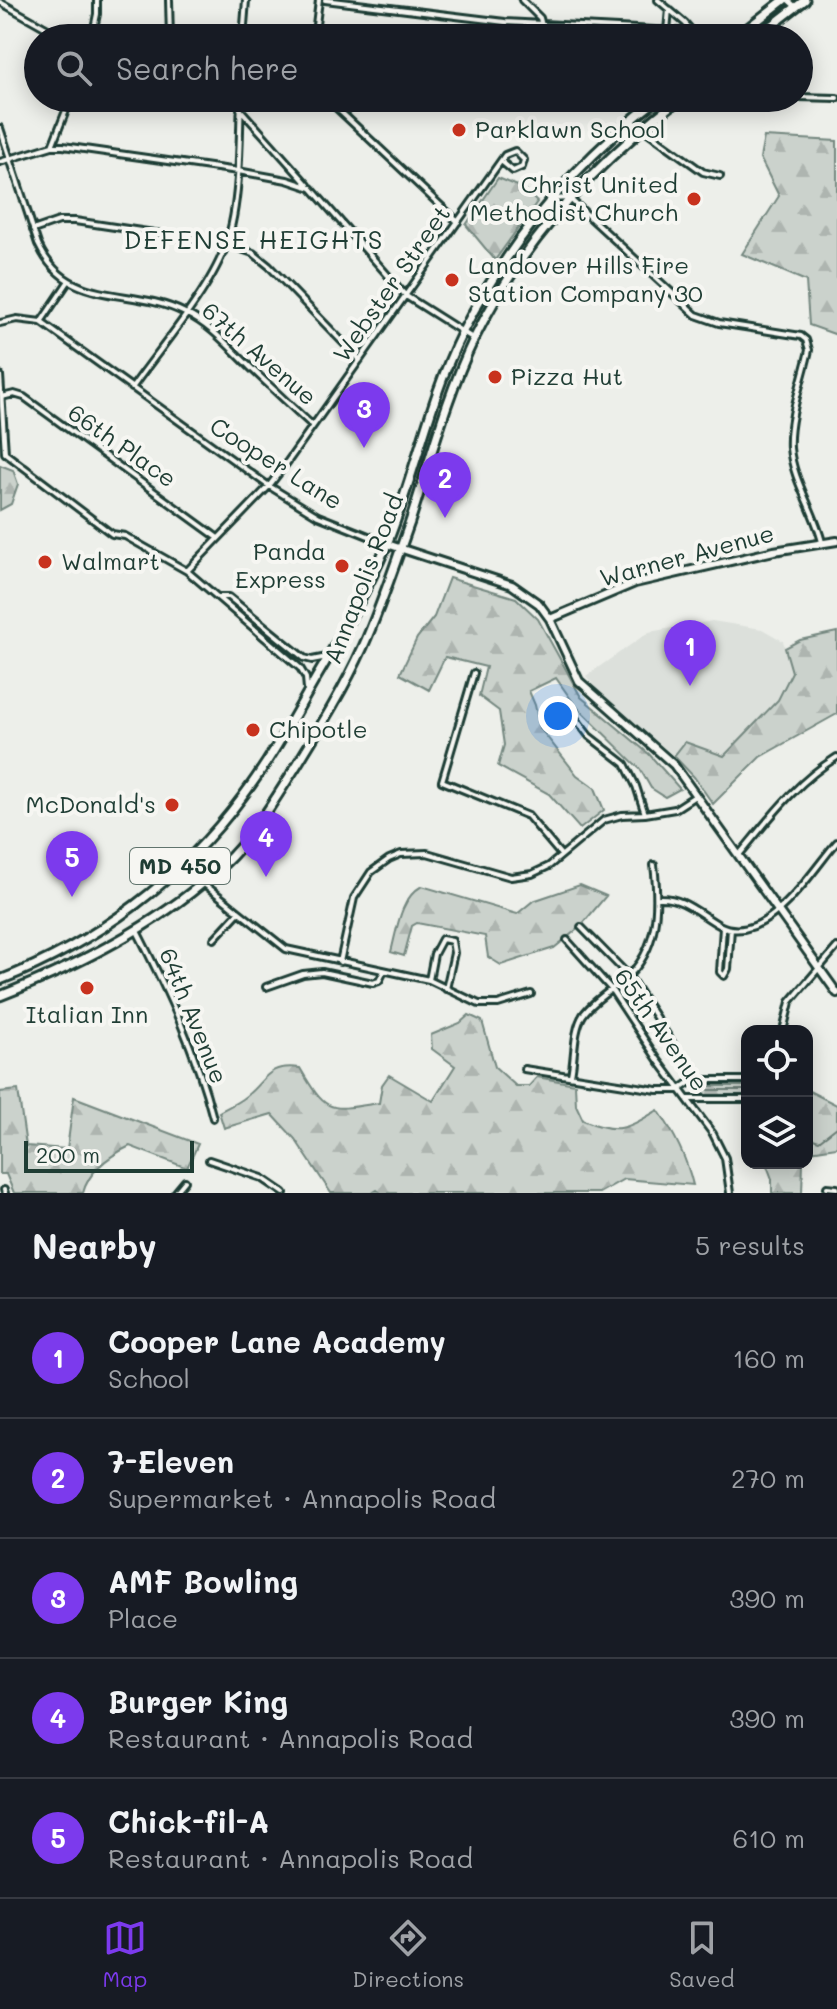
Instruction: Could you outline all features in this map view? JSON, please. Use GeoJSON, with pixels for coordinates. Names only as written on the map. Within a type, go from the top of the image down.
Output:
{"type":"FeatureCollection","features":[{"type":"Feature","properties":{"kind":"main road"},"geometry":{"type":"LineString","coordinates":[[754,24],[786,0]]}},
{"type":"Feature","properties":{"kind":"main road"},"geometry":{"type":"LineString","coordinates":[[774,24],[805,0]]}},
{"type":"Feature","properties":{"kind":"main road","name":"Annapolis Road"},"geometry":{"type":"LineString","coordinates":[[0,980],[87,938],[127,911],[178,869],[242,799],[307,695],[363,595],[387,544],[448,365],[462,334],[505,261],[552,199],[600,147],[640,112]]}},
{"type":"Feature","properties":{"kind":"main road","name":"Annapolis Road"},"geometry":{"type":"LineString","coordinates":[[0,996],[56,972],[136,929],[203,883],[238,850],[265,816],[316,733],[362,648],[453,390],[474,340],[525,255],[569,198],[663,112]]}},
{"type":"Feature","properties":{"kind":"street"},"geometry":{"type":"LineString","coordinates":[[95,24],[97,0]]}},
{"type":"Feature","properties":{"kind":"street"},"geometry":{"type":"LineString","coordinates":[[169,0],[170,24]]}},
{"type":"Feature","properties":{"kind":"street"},"geometry":{"type":"LineString","coordinates":[[244,24],[246,0]]}},
{"type":"Feature","properties":{"kind":"street"},"geometry":{"type":"LineString","coordinates":[[316,24],[319,0]]}},
{"type":"Feature","properties":{"kind":"street"},"geometry":{"type":"LineString","coordinates":[[325,0],[533,24]]}},
{"type":"Feature","properties":{"kind":"street"},"geometry":{"type":"LineString","coordinates":[[522,0],[536,12],[542,24]]}},
{"type":"Feature","properties":{"kind":"street"},"geometry":{"type":"LineString","coordinates":[[658,0],[685,24]]}},
{"type":"Feature","properties":{"kind":"street"},"geometry":{"type":"LineString","coordinates":[[786,0],[796,7]]}},
{"type":"Feature","properties":{"kind":"street"},"geometry":{"type":"LineString","coordinates":[[0,2],[39,24]]}},
{"type":"Feature","properties":{"kind":"street"},"geometry":{"type":"LineString","coordinates":[[668,24],[669,9]]}},
{"type":"Feature","properties":{"kind":"street"},"geometry":{"type":"LineString","coordinates":[[813,97],[837,98]]}},
{"type":"Feature","properties":{"kind":"street"},"geometry":{"type":"LineString","coordinates":[[52,146],[65,112]]}},
{"type":"Feature","properties":{"kind":"street"},"geometry":{"type":"LineString","coordinates":[[132,388],[186,313],[227,244],[238,171],[240,112]]}},
{"type":"Feature","properties":{"kind":"street"},"geometry":{"type":"LineString","coordinates":[[243,112],[406,296],[474,340]]}},
{"type":"Feature","properties":{"kind":"street"},"geometry":{"type":"LineString","coordinates":[[341,112],[458,222]]}},
{"type":"Feature","properties":{"kind":"street"},"geometry":{"type":"LineString","coordinates":[[631,119],[703,172],[720,176]]}},
{"type":"Feature","properties":{"kind":"street"},"geometry":{"type":"LineString","coordinates":[[0,128],[8,159],[45,258],[68,282],[41,322],[17,319],[0,323]]}},
{"type":"Feature","properties":{"kind":"street"},"geometry":{"type":"LineString","coordinates":[[0,162],[52,146],[238,171],[311,188]]}},
{"type":"Feature","properties":{"kind":"street"},"geometry":{"type":"LineString","coordinates":[[512,151],[519,153],[524,160],[522,167],[513,171],[501,161],[512,151]]}},
{"type":"Feature","properties":{"kind":"street","name":"Webster Street"},"geometry":{"type":"LineString","coordinates":[[187,571],[269,486],[501,161]]}},
{"type":"Feature","properties":{"kind":"street"},"geometry":{"type":"LineString","coordinates":[[552,199],[569,198],[696,315],[719,323],[801,336],[806,340],[809,350],[790,448],[822,542]]}},
{"type":"Feature","properties":{"kind":"street"},"geometry":{"type":"LineString","coordinates":[[33,230],[66,221],[245,249],[261,259],[360,360]]}},
{"type":"Feature","properties":{"kind":"street","name":"67th Avenue"},"geometry":{"type":"LineString","coordinates":[[68,282],[94,291],[143,299],[186,313],[213,332],[313,426]]}},
{"type":"Feature","properties":{"kind":"street","name":"Cooper Lane"},"geometry":{"type":"LineString","coordinates":[[41,322],[269,486],[318,516],[387,544],[512,585],[539,604],[550,619],[585,688],[674,765],[837,993]]}},
{"type":"Feature","properties":{"kind":"street"},"geometry":{"type":"LineString","coordinates":[[0,375],[5,453],[112,534],[125,536],[187,571],[300,668],[306,678],[307,695]]}},
{"type":"Feature","properties":{"kind":"street","name":"66th Place"},"geometry":{"type":"LineString","coordinates":[[2,397],[14,394],[24,397],[218,538]]}},
{"type":"Feature","properties":{"kind":"street","name":"Warner Avenue"},"geometry":{"type":"LineString","coordinates":[[550,619],[635,583],[837,541]]}},
{"type":"Feature","properties":{"kind":"street"},"geometry":{"type":"LineString","coordinates":[[219,597],[229,597],[304,658],[312,660],[329,656]]}},
{"type":"Feature","properties":{"kind":"street"},"geometry":{"type":"LineString","coordinates":[[474,673],[442,781],[528,816],[561,855]]}},
{"type":"Feature","properties":{"kind":"street"},"geometry":{"type":"LineString","coordinates":[[546,714],[566,706],[589,736],[625,764],[645,814]]}},
{"type":"Feature","properties":{"kind":"street"},"geometry":{"type":"LineString","coordinates":[[739,855],[790,794],[837,757]]}},
{"type":"Feature","properties":{"kind":"street"},"geometry":{"type":"LineString","coordinates":[[340,962],[354,898],[371,872],[389,859],[401,854],[427,853],[511,877],[532,874],[549,866],[604,820],[675,809],[695,796]]}},
{"type":"Feature","properties":{"kind":"street"},"geometry":{"type":"LineString","coordinates":[[659,898],[684,902],[723,927],[758,923],[789,902],[837,842]]}},
{"type":"Feature","properties":{"kind":"street"},"geometry":{"type":"LineString","coordinates":[[571,1075],[580,1022],[585,1012],[629,976],[649,944],[659,898],[654,865]]}},
{"type":"Feature","properties":{"kind":"street"},"geometry":{"type":"LineString","coordinates":[[189,872],[286,949],[429,980],[479,1004],[498,1004],[531,994]]}},
{"type":"Feature","properties":{"kind":"street"},"geometry":{"type":"LineString","coordinates":[[214,939],[239,912]]}},
{"type":"Feature","properties":{"kind":"street","name":"65th Avenue"},"geometry":{"type":"LineString","coordinates":[[581,927],[629,976],[690,1070],[693,1080]]}},
{"type":"Feature","properties":{"kind":"street"},"geometry":{"type":"LineString","coordinates":[[723,927],[720,972],[724,976],[728,974],[732,928]]}},
{"type":"Feature","properties":{"kind":"street","name":"64th Avenue"},"geometry":{"type":"LineString","coordinates":[[136,929],[188,1037],[213,1118]]}},
{"type":"Feature","properties":{"kind":"street"},"geometry":{"type":"LineString","coordinates":[[429,980],[434,954],[442,939],[452,941],[454,953],[446,989]]}},
{"type":"Feature","properties":{"kind":"street","name":"65th Avenue"},"geometry":{"type":"LineString","coordinates":[[567,940],[611,989],[720,1145],[728,1170],[730,1193]]}},
{"type":"Feature","properties":{"kind":"street"},"geometry":{"type":"LineString","coordinates":[[783,1025],[790,1002],[837,947]]}},
{"type":"Feature","properties":{"kind":"street"},"geometry":{"type":"LineString","coordinates":[[322,972],[324,959]]}},
{"type":"Feature","properties":{"kind":"street"},"geometry":{"type":"LineString","coordinates":[[266,987],[303,974],[322,972],[373,983],[379,981],[384,971]]}},
{"type":"Feature","properties":{"kind":"street"},"geometry":{"type":"LineString","coordinates":[[524,1069],[657,1090],[679,1090],[693,1080],[741,1080]]}},
{"type":"Feature","properties":{"kind":"street"},"geometry":{"type":"LineString","coordinates":[[687,1099],[741,1099]]}},
{"type":"Feature","properties":{"kind":"street"},"geometry":{"type":"LineString","coordinates":[[209,1160],[262,1178],[284,1193]]}},
{"type":"Feature","properties":{"kind":"street"},"geometry":{"type":"LineString","coordinates":[[175,1193],[185,1181]]}},
{"type":"Feature","properties":{"kind":"street"},"geometry":{"type":"LineString","coordinates":[[827,1187],[837,1188]]}},
{"type":"Feature","properties":{"kind":"shaded area"},"geometry":{"type":"Polygon","coordinates":[[[712,621],[762,629],[783,641],[792,672],[778,700],[724,756],[686,742],[674,756],[602,695],[586,676],[649,632],[712,621]]]}},
{"type":"Feature","properties":{"kind":"green space"},"geometry":{"type":"Polygon","coordinates":[[[764,137],[837,141],[837,335],[809,325],[806,281],[742,254],[779,196],[760,158],[764,137]]]}},
{"type":"Feature","properties":{"kind":"green space"},"geometry":{"type":"Polygon","coordinates":[[[498,178],[523,188],[537,202],[495,260],[466,225],[498,178]]]}},
{"type":"Feature","properties":{"kind":"green space"},"geometry":{"type":"Polygon","coordinates":[[[0,465],[13,470],[18,484],[11,504],[0,510],[0,465]]]}},
{"type":"Feature","properties":{"kind":"green space"},"geometry":{"type":"Polygon","coordinates":[[[449,578],[516,598],[538,619],[581,697],[649,754],[680,789],[665,797],[651,788],[640,769],[575,705],[556,678],[529,691],[540,728],[577,775],[595,788],[604,810],[580,829],[549,794],[498,766],[504,745],[499,711],[479,696],[486,667],[445,657],[429,690],[400,674],[417,638],[434,617],[449,578]]]}},
{"type":"Feature","properties":{"kind":"green space"},"geometry":{"type":"Polygon","coordinates":[[[837,632],[837,714],[760,757],[713,804],[674,756],[685,742],[724,756],[778,700],[792,672],[785,648],[800,640],[837,632]]]}},
{"type":"Feature","properties":{"kind":"green space"},"geometry":{"type":"Polygon","coordinates":[[[580,885],[606,896],[580,927],[554,948],[501,965],[488,957],[485,936],[417,923],[412,926],[404,956],[391,952],[404,906],[422,886],[517,914],[533,901],[580,885]]]}},
{"type":"Feature","properties":{"kind":"green space"},"geometry":{"type":"Polygon","coordinates":[[[469,1015],[482,1021],[495,1067],[516,1086],[529,1086],[537,1077],[575,1084],[576,1105],[583,1120],[605,1127],[622,1128],[658,1110],[679,1146],[693,1185],[624,1179],[599,1193],[381,1193],[377,1190],[372,1193],[331,1193],[295,1139],[272,1114],[224,1128],[219,1112],[242,1099],[279,1068],[300,1068],[323,1101],[339,1108],[379,1103],[382,1085],[389,1075],[433,1101],[455,1066],[432,1049],[431,1035],[460,1023],[469,1015]]]}},
{"type":"Feature","properties":{"kind":"green space"},"geometry":{"type":"Polygon","coordinates":[[[702,1086],[741,1086],[741,1096],[705,1095],[702,1086]]]}},
{"type":"Feature","properties":{"kind":"green space"},"geometry":{"type":"Polygon","coordinates":[[[18,1090],[26,1146],[67,1149],[74,1097],[198,1144],[187,1168],[130,1146],[101,1165],[90,1177],[83,1193],[14,1193],[6,1174],[0,1174],[0,1092],[18,1090]]]}},
{"type":"Feature","properties":{"kind":"green space"},"geometry":{"type":"Polygon","coordinates":[[[813,1093],[837,1105],[837,1147],[813,1151],[813,1093]]]}},
{"type":"Feature","properties":{"kind":"green space"},"geometry":{"type":"Polygon","coordinates":[[[768,1169],[803,1169],[802,1193],[772,1193],[768,1169]]]}},
{"type":"Feature","properties":{"kind":"waterway"},"geometry":{"type":"LineString","coordinates":[[709,1090],[741,1090]]}},
{"type":"Feature","properties":{"kind":"waterway"},"geometry":{"type":"LineString","coordinates":[[813,1139],[819,1141],[837,1127]]}},
{"type":"Feature","properties":{"kind":"place","name":"Parklawn School"},"geometry":{"type":"Point","coordinates":[459,130]}},
{"type":"Feature","properties":{"kind":"place","name":"Christ United Methodist Church"},"geometry":{"type":"Point","coordinates":[694,199]}},
{"type":"Feature","properties":{"kind":"place","name":"Landover Hills Fire Station Company 30"},"geometry":{"type":"Point","coordinates":[452,280]}},
{"type":"Feature","properties":{"kind":"place","name":"Pizza Hut"},"geometry":{"type":"Point","coordinates":[495,377]}},
{"type":"Feature","properties":{"kind":"place","name":"AMF Bowling"},"geometry":{"type":"Point","coordinates":[364,448]}},
{"type":"Feature","properties":{"kind":"place","name":"7-Eleven"},"geometry":{"type":"Point","coordinates":[445,518]}},
{"type":"Feature","properties":{"kind":"place","name":"Walmart"},"geometry":{"type":"Point","coordinates":[45,562]}},
{"type":"Feature","properties":{"kind":"place","name":"Panda Express"},"geometry":{"type":"Point","coordinates":[342,566]}},
{"type":"Feature","properties":{"kind":"place","name":"Cooper Lane Academy"},"geometry":{"type":"Point","coordinates":[690,686]}},
{"type":"Feature","properties":{"kind":"place","name":"Chipotle"},"geometry":{"type":"Point","coordinates":[253,730]}},
{"type":"Feature","properties":{"kind":"place","name":"McDonald's"},"geometry":{"type":"Point","coordinates":[172,805]}},
{"type":"Feature","properties":{"kind":"place","name":"Burger King"},"geometry":{"type":"Point","coordinates":[266,877]}},
{"type":"Feature","properties":{"kind":"place","name":"Chick-fil-A"},"geometry":{"type":"Point","coordinates":[72,897]}},
{"type":"Feature","properties":{"kind":"place","name":"Italian Inn"},"geometry":{"type":"Point","coordinates":[87,988]}},
{"type":"Feature","properties":{"kind":"district","name":"DEFENSE HEIGHTS"},"geometry":{"type":"Point","coordinates":[254,240]}}]}
